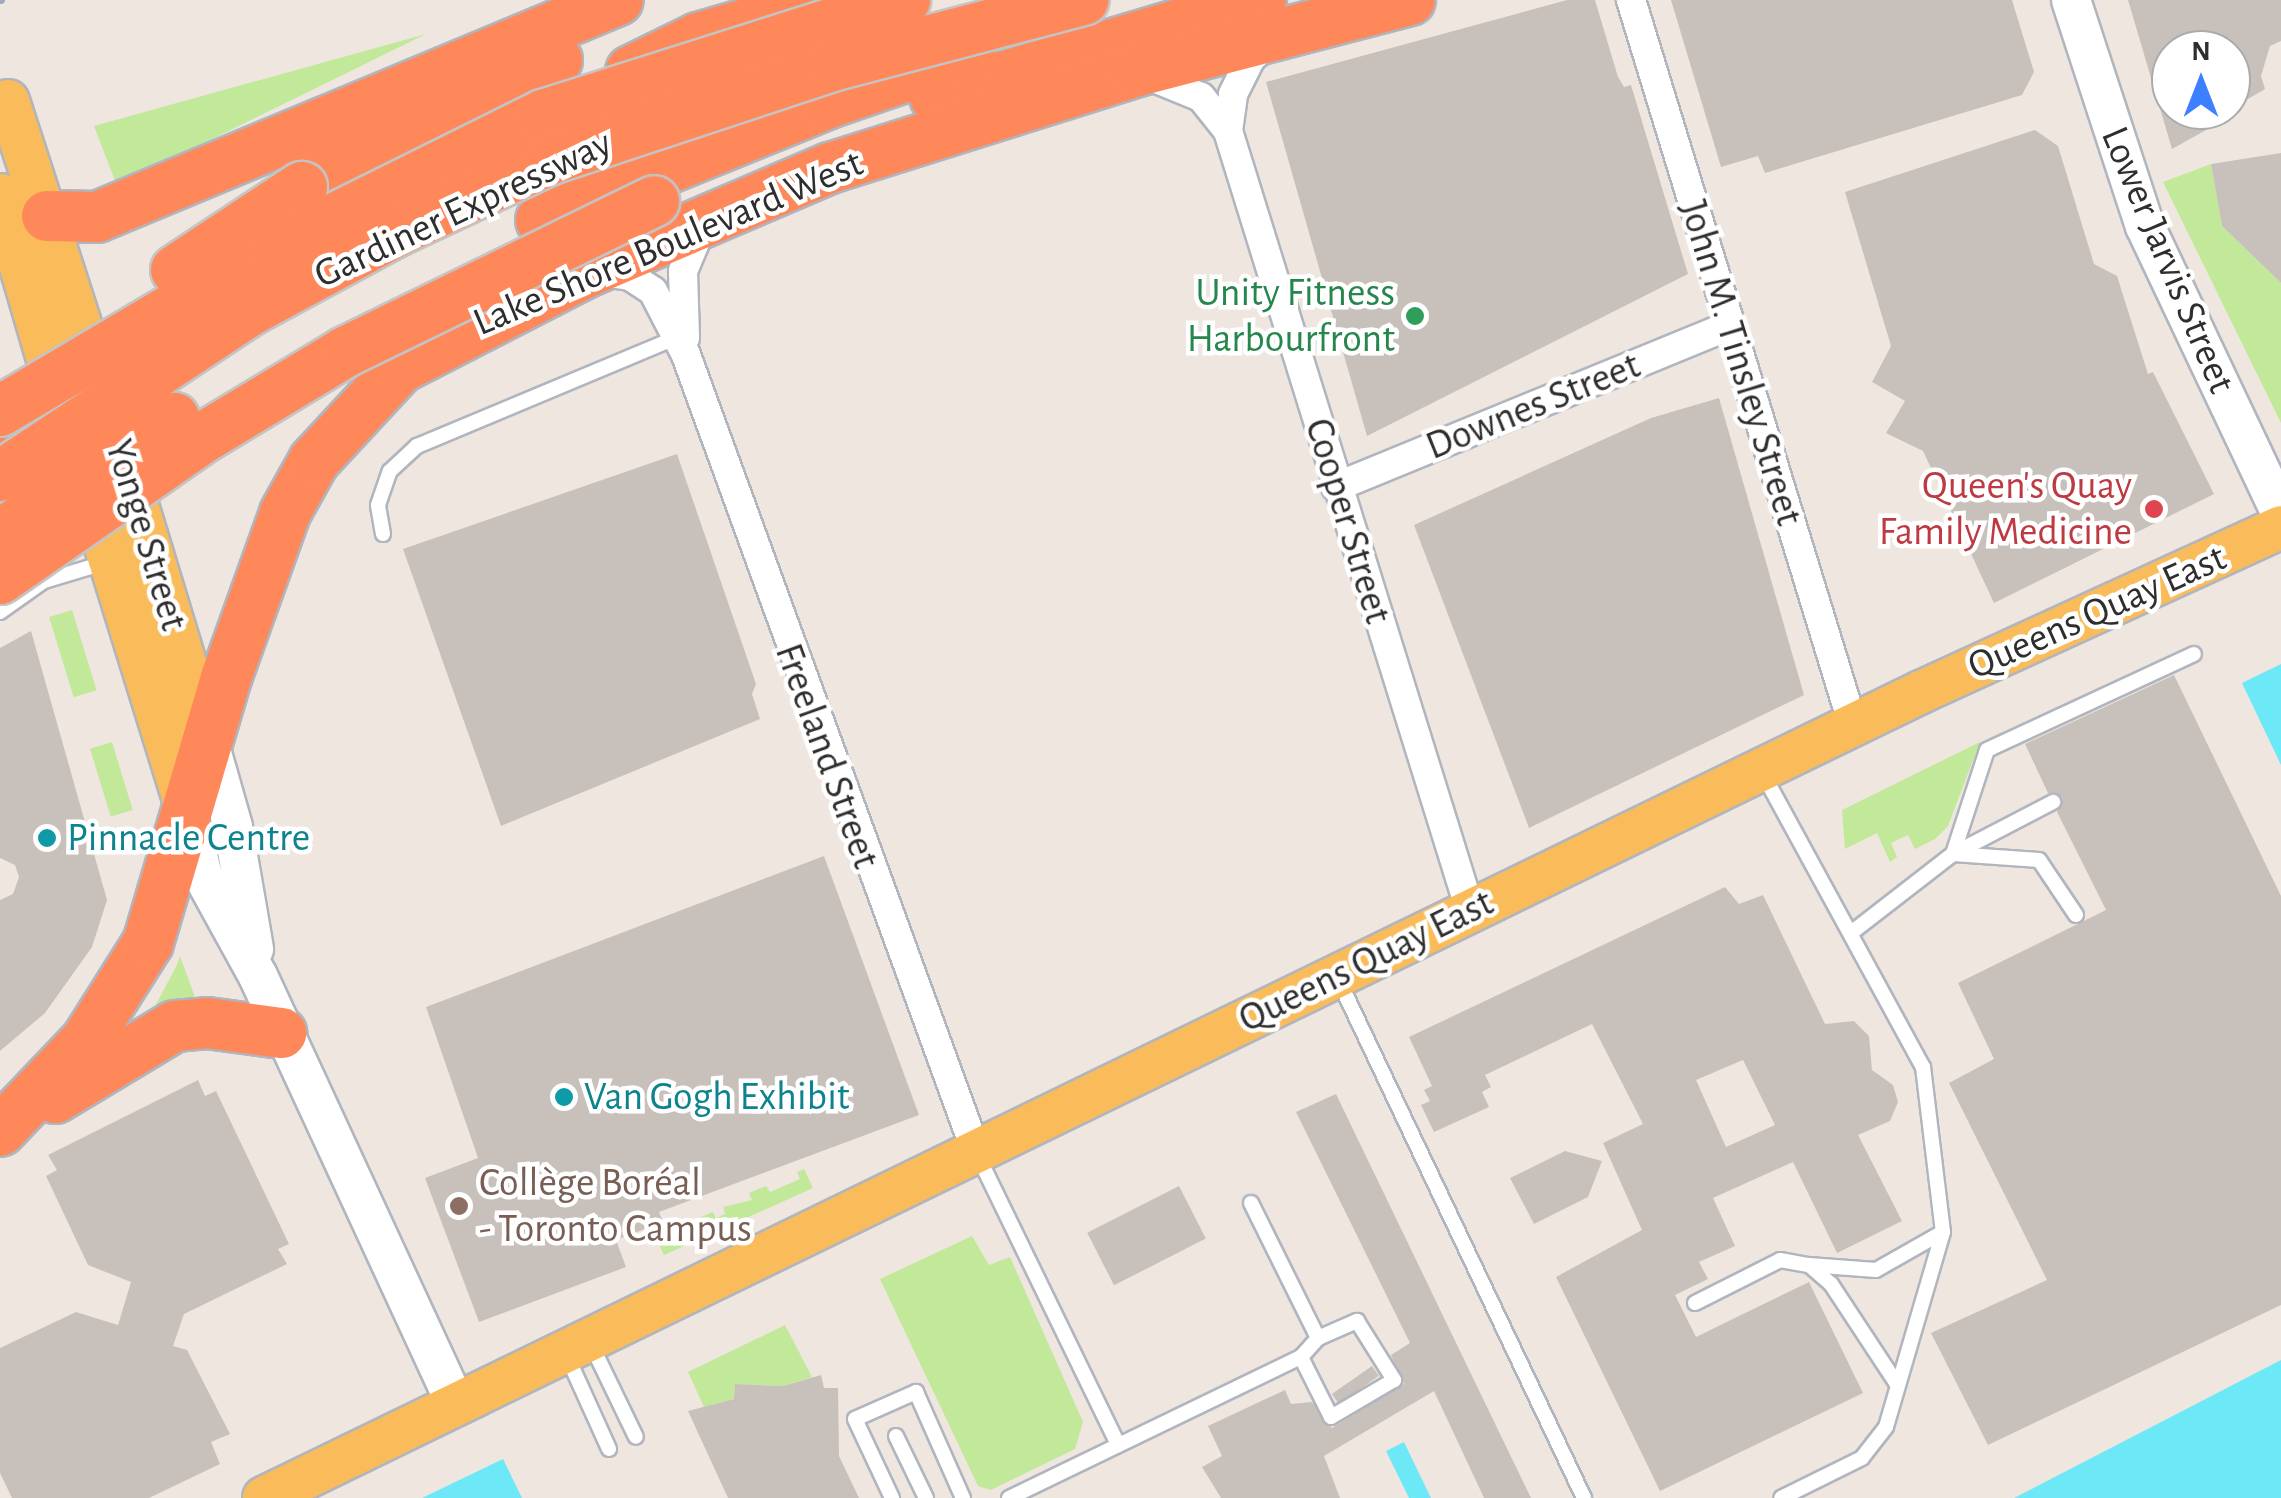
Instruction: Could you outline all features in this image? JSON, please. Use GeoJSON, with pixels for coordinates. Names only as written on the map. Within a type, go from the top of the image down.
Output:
{"type":"FeatureCollection","features":[{"type":"Feature","properties":{"kind":"highway"},"geometry":{"type":"LineString","coordinates":[[47,216],[98,217],[618,0]]}},
{"type":"Feature","properties":{"kind":"highway"},"geometry":{"type":"LineString","coordinates":[[0,398],[302,187],[432,116],[558,60],[770,0]]}},
{"type":"Feature","properties":{"kind":"highway"},"geometry":{"type":"LineString","coordinates":[[0,440],[78,388],[710,19],[828,0]]}},
{"type":"Feature","properties":{"kind":"highway","name":"Gardiner Expressway"},"geometry":{"type":"LineString","coordinates":[[0,411],[277,247],[543,115],[905,0]]}},
{"type":"Feature","properties":{"kind":"highway"},"geometry":{"type":"LineString","coordinates":[[0,535],[190,408],[541,220],[826,104],[957,60],[1083,0]]}},
{"type":"Feature","properties":{"kind":"highway","name":"Gardiner Expressway"},"geometry":{"type":"LineString","coordinates":[[0,476],[251,310],[551,159],[832,66],[1083,0]]}},
{"type":"Feature","properties":{"kind":"highway","name":"Lake Shore Boulevard West"},"geometry":{"type":"LineString","coordinates":[[4,1129],[86,1041],[130,975],[159,917],[208,739],[265,560],[314,461],[400,368],[587,272],[709,216],[848,162],[1134,72],[1271,17],[1410,0]]}},
{"type":"Feature","properties":{"kind":"highway"},"geometry":{"type":"LineString","coordinates":[[0,579],[206,436],[344,352],[654,201],[808,140],[1028,66],[1271,17]]}},
{"type":"Feature","properties":{"kind":"highway"},"geometry":{"type":"LineString","coordinates":[[4,1129],[175,1026],[206,1023],[281,1033]]}},
{"type":"Feature","properties":{"kind":"main road","name":"Lower Jarvis Street"},"geometry":{"type":"LineString","coordinates":[[2071,0],[2144,226],[2281,514]]}},
{"type":"Feature","properties":{"kind":"main road","name":"Yonge Street"},"geometry":{"type":"LineString","coordinates":[[8,101],[47,216],[112,561],[203,876],[258,976],[281,1033],[456,1405]]}},
{"type":"Feature","properties":{"kind":"main road","name":"Yonge Street"},"geometry":{"type":"LineString","coordinates":[[0,195],[78,388],[208,739],[233,827],[258,976]]}},
{"type":"Feature","properties":{"kind":"main road","name":"Queens Quay East"},"geometry":{"type":"LineString","coordinates":[[264,1498],[1853,725],[2281,527]]}},
{"type":"Feature","properties":{"kind":"street","name":"John M. Tinsley Street"},"geometry":{"type":"LineString","coordinates":[[1632,0],[1853,725]]}},
{"type":"Feature","properties":{"kind":"street","name":"Cooper Street"},"geometry":{"type":"LineString","coordinates":[[1228,132],[1233,94],[1271,17]]}},
{"type":"Feature","properties":{"kind":"street","name":"Cooper Street"},"geometry":{"type":"LineString","coordinates":[[1134,72],[1180,83],[1200,96],[1228,132],[1470,910]]}},
{"type":"Feature","properties":{"kind":"street","name":"Freeland Street"},"geometry":{"type":"LineString","coordinates":[[682,346],[683,271],[709,216]]}},
{"type":"Feature","properties":{"kind":"street","name":"Freeland Street"},"geometry":{"type":"LineString","coordinates":[[587,272],[642,282],[662,303],[682,346],[804,693],[977,1154]]}},
{"type":"Feature","properties":{"kind":"street","name":"Downes Street"},"geometry":{"type":"LineString","coordinates":[[1336,487],[1731,325]]}},
{"type":"Feature","properties":{"kind":"lane"},"geometry":{"type":"LineString","coordinates":[[384,534],[378,506],[390,472],[418,446],[682,346]]}},
{"type":"Feature","properties":{"kind":"lane"},"geometry":{"type":"LineString","coordinates":[[0,612],[44,581],[112,561]]}},
{"type":"Feature","properties":{"kind":"lane"},"geometry":{"type":"LineString","coordinates":[[1953,854],[1987,750],[2194,654]]}},
{"type":"Feature","properties":{"kind":"lane"},"geometry":{"type":"LineString","coordinates":[[1761,770],[1923,1066],[1942,1232],[1886,1427],[1862,1458],[1782,1498]]}},
{"type":"Feature","properties":{"kind":"lane"},"geometry":{"type":"LineString","coordinates":[[1851,933],[1953,854],[2053,802]]}},
{"type":"Feature","properties":{"kind":"lane"},"geometry":{"type":"LineString","coordinates":[[1953,854],[2039,860],[2076,915]]}},
{"type":"Feature","properties":{"kind":"lane"},"geometry":{"type":"LineString","coordinates":[[1336,976],[1584,1498]]}},
{"type":"Feature","properties":{"kind":"lane"},"geometry":{"type":"LineString","coordinates":[[977,1154],[1118,1446]]}},
{"type":"Feature","properties":{"kind":"lane"},"geometry":{"type":"LineString","coordinates":[[1251,1203],[1318,1338]]}},
{"type":"Feature","properties":{"kind":"lane"},"geometry":{"type":"LineString","coordinates":[[1695,1303],[1780,1260],[1876,1270],[1942,1232]]}},
{"type":"Feature","properties":{"kind":"lane"},"geometry":{"type":"LineString","coordinates":[[1809,1264],[1831,1284],[1897,1384]]}},
{"type":"Feature","properties":{"kind":"lane"},"geometry":{"type":"LineString","coordinates":[[1009,1498],[1301,1356],[1318,1338],[1357,1321],[1394,1380],[1331,1417],[1301,1356]]}},
{"type":"Feature","properties":{"kind":"lane"},"geometry":{"type":"LineString","coordinates":[[577,1345],[636,1438]]}},
{"type":"Feature","properties":{"kind":"lane"},"geometry":{"type":"LineString","coordinates":[[577,1345],[610,1448]]}},
{"type":"Feature","properties":{"kind":"lane"},"geometry":{"type":"LineString","coordinates":[[892,1498],[856,1419],[916,1392],[963,1498]]}},
{"type":"Feature","properties":{"kind":"lane"},"geometry":{"type":"LineString","coordinates":[[896,1436],[926,1498]]}},
{"type":"Feature","properties":{"kind":"green space"},"geometry":{"type":"Polygon","coordinates":[[[426,34],[117,186],[94,126],[426,34]]]}},
{"type":"Feature","properties":{"kind":"green space"},"geometry":{"type":"Polygon","coordinates":[[[2211,164],[2222,226],[2281,283],[2281,423],[2163,182],[2211,164]]]}},
{"type":"Feature","properties":{"kind":"green space"},"geometry":{"type":"Polygon","coordinates":[[[72,610],[97,690],[74,697],[49,617],[72,610]]]}},
{"type":"Feature","properties":{"kind":"green space"},"geometry":{"type":"Polygon","coordinates":[[[112,742],[133,810],[111,817],[90,749],[112,742]]]}},
{"type":"Feature","properties":{"kind":"green space"},"geometry":{"type":"Polygon","coordinates":[[[1980,742],[1948,826],[1935,839],[1915,849],[1908,835],[1891,843],[1897,857],[1890,862],[1877,833],[1845,849],[1842,810],[1980,742]]]}},
{"type":"Feature","properties":{"kind":"green space"},"geometry":{"type":"Polygon","coordinates":[[[180,956],[196,1000],[145,1025],[176,967],[180,956]]]}},
{"type":"Feature","properties":{"kind":"green space"},"geometry":{"type":"Polygon","coordinates":[[[804,1169],[813,1188],[664,1255],[657,1241],[699,1226],[696,1219],[713,1212],[716,1218],[725,1214],[723,1207],[752,1200],[749,1193],[766,1186],[770,1192],[800,1179],[797,1172],[804,1169]]]}},
{"type":"Feature","properties":{"kind":"green space"},"geometry":{"type":"Polygon","coordinates":[[[972,1236],[989,1265],[1010,1257],[1083,1422],[1075,1449],[991,1490],[978,1486],[880,1279],[972,1236]]]}},
{"type":"Feature","properties":{"kind":"green space"},"geometry":{"type":"Polygon","coordinates":[[[785,1325],[812,1377],[783,1386],[735,1384],[734,1399],[704,1407],[688,1372],[785,1325]]]}},
{"type":"Feature","properties":{"kind":"water"},"geometry":{"type":"Polygon","coordinates":[[[2281,664],[2281,765],[2242,683],[2281,664]]]}},
{"type":"Feature","properties":{"kind":"water"},"geometry":{"type":"Polygon","coordinates":[[[2281,1360],[2281,1498],[2014,1498],[2281,1360]]]}},
{"type":"Feature","properties":{"kind":"water"},"geometry":{"type":"Polygon","coordinates":[[[1404,1442],[1431,1498],[1409,1498],[1386,1451],[1404,1442]]]}},
{"type":"Feature","properties":{"kind":"water"},"geometry":{"type":"Polygon","coordinates":[[[503,1459],[522,1498],[422,1498],[503,1459]]]}},
{"type":"Feature","properties":{"kind":"building"},"geometry":{"type":"Polygon","coordinates":[[[1567,0],[1595,0],[1618,77],[1624,87],[1631,85],[1688,274],[1367,436],[1266,82],[1567,0]]]}},
{"type":"Feature","properties":{"kind":"building"},"geometry":{"type":"Polygon","coordinates":[[[1671,0],[2012,0],[2034,72],[2022,95],[1765,173],[1758,156],[1721,167],[1671,0]]]}},
{"type":"Feature","properties":{"kind":"building"},"geometry":{"type":"Polygon","coordinates":[[[2128,0],[2281,0],[2281,41],[2270,46],[2261,76],[2265,89],[2251,97],[2251,30],[2151,30],[2151,78],[2128,0]]]}},
{"type":"Feature","properties":{"kind":"building"},"geometry":{"type":"Polygon","coordinates":[[[2035,130],[2058,146],[2094,264],[2117,276],[2148,374],[2153,372],[2214,494],[1994,603],[1923,451],[1886,433],[1905,401],[1872,382],[1891,346],[1845,192],[2035,130]]]}},
{"type":"Feature","properties":{"kind":"building"},"geometry":{"type":"Polygon","coordinates":[[[2166,130],[2206,130],[2172,149],[2166,130]]]}},
{"type":"Feature","properties":{"kind":"building"},"geometry":{"type":"Polygon","coordinates":[[[2281,153],[2281,283],[2222,226],[2211,164],[2281,153]]]}},
{"type":"Feature","properties":{"kind":"building"},"geometry":{"type":"Polygon","coordinates":[[[1719,398],[1804,695],[1529,828],[1414,525],[1651,418],[1719,398]]]}},
{"type":"Feature","properties":{"kind":"building"},"geometry":{"type":"Polygon","coordinates":[[[677,454],[756,684],[752,694],[760,719],[501,826],[403,549],[677,454]]]}},
{"type":"Feature","properties":{"kind":"building","name":"Pinnacle Centre"},"geometry":{"type":"Polygon","coordinates":[[[31,631],[107,900],[92,947],[45,1013],[0,1051],[0,900],[13,894],[19,877],[15,865],[0,858],[0,648],[31,631]]]}},
{"type":"Feature","properties":{"kind":"building"},"geometry":{"type":"Polygon","coordinates":[[[2174,675],[2281,896],[2281,1305],[1988,1445],[1931,1333],[2047,1280],[1949,1083],[1994,1059],[1958,983],[2106,910],[2057,812],[2063,798],[2048,793],[2025,744],[2174,675]]]}},
{"type":"Feature","properties":{"kind":"building"},"geometry":{"type":"Polygon","coordinates":[[[824,856],[919,1115],[659,1212],[663,1222],[616,1240],[626,1267],[479,1322],[425,1178],[478,1158],[426,1007],[824,856]]]}},
{"type":"Feature","properties":{"kind":"building"},"geometry":{"type":"Polygon","coordinates":[[[1725,887],[1739,904],[1763,895],[1825,1024],[1854,1021],[1869,1036],[1872,1070],[1893,1085],[1898,1102],[1890,1121],[1858,1135],[1902,1221],[1837,1253],[1793,1162],[1713,1198],[1735,1246],[1699,1262],[1708,1279],[1675,1295],[1696,1337],[1809,1282],[1863,1393],[1660,1491],[1556,1277],[1642,1230],[1603,1143],[1643,1124],[1592,1024],[1485,1075],[1491,1087],[1482,1092],[1489,1107],[1434,1132],[1421,1105],[1430,1101],[1424,1090],[1432,1086],[1409,1037],[1725,887]],[[1743,1060],[1696,1080],[1726,1147],[1775,1125],[1743,1060]]]}},
{"type":"Feature","properties":{"kind":"building"},"geometry":{"type":"Polygon","coordinates":[[[198,1080],[205,1096],[216,1091],[289,1244],[278,1249],[287,1264],[184,1314],[173,1346],[187,1350],[230,1434],[211,1442],[220,1464],[149,1498],[12,1498],[0,1473],[0,1348],[76,1312],[118,1325],[131,1282],[88,1265],[46,1176],[57,1170],[48,1155],[198,1080]]]}},
{"type":"Feature","properties":{"kind":"building"},"geometry":{"type":"Polygon","coordinates":[[[1336,1094],[1531,1498],[1484,1498],[1434,1391],[1324,1456],[1340,1498],[1221,1498],[1202,1467],[1222,1456],[1208,1426],[1285,1390],[1291,1404],[1312,1402],[1332,1428],[1404,1384],[1391,1355],[1410,1343],[1296,1112],[1336,1094]]]}},
{"type":"Feature","properties":{"kind":"building"},"geometry":{"type":"Polygon","coordinates":[[[1565,1151],[1602,1161],[1588,1197],[1534,1224],[1510,1178],[1565,1151]]]}},
{"type":"Feature","properties":{"kind":"building"},"geometry":{"type":"Polygon","coordinates":[[[1179,1186],[1206,1239],[1114,1285],[1087,1233],[1179,1186]]]}},
{"type":"Feature","properties":{"kind":"building"},"geometry":{"type":"Polygon","coordinates":[[[1372,1366],[1379,1376],[1339,1404],[1332,1394],[1372,1366]]]}},
{"type":"Feature","properties":{"kind":"building"},"geometry":{"type":"Polygon","coordinates":[[[821,1375],[824,1388],[838,1388],[839,1456],[859,1498],[728,1498],[688,1411],[734,1399],[735,1384],[783,1386],[821,1375]]]}},
{"type":"Feature","properties":{"kind":"place","name":"Unity Fitness Harbourfront"},"geometry":{"type":"Point","coordinates":[1415,316]}},
{"type":"Feature","properties":{"kind":"place","name":"Queen's Quay Family Medicine"},"geometry":{"type":"Point","coordinates":[2154,509]}},
{"type":"Feature","properties":{"kind":"place","name":"Pinnacle Centre"},"geometry":{"type":"Point","coordinates":[47,838]}},
{"type":"Feature","properties":{"kind":"place","name":"Van Gogh Exhibit"},"geometry":{"type":"Point","coordinates":[564,1097]}},
{"type":"Feature","properties":{"kind":"place","name":"Collège Boréal - Toronto Campus"},"geometry":{"type":"Point","coordinates":[459,1206]}}]}
